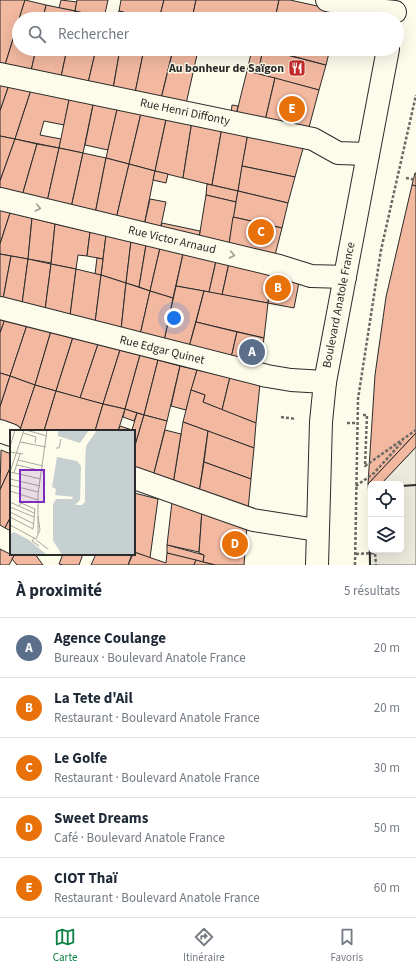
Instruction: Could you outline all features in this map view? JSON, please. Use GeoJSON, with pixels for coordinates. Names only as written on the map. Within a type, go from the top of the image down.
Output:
{"type":"FeatureCollection","features":[{"type":"Feature","properties":{"kind":"street"},"geometry":{"type":"LineString","coordinates":[[327,0],[366,9],[396,10]]}},
{"type":"Feature","properties":{"kind":"street","name":"Boulevard Anatole France"},"geometry":{"type":"LineString","coordinates":[[317,565],[321,422],[325,382],[387,56]]}},
{"type":"Feature","properties":{"kind":"street","name":"Rue Henri Diffonty"},"geometry":{"type":"LineString","coordinates":[[0,74],[313,139],[338,153],[368,154]]}},
{"type":"Feature","properties":{"kind":"street","name":"Rue Victor Arnaud"},"geometry":{"type":"LineString","coordinates":[[0,199],[279,266],[311,276],[345,277]]}},
{"type":"Feature","properties":{"kind":"street","name":"Rue Edgar Quinet"},"geometry":{"type":"LineString","coordinates":[[0,308],[267,376],[291,380],[325,382]]}},
{"type":"Feature","properties":{"kind":"street"},"geometry":{"type":"LineString","coordinates":[[0,431],[10,435]]}},
{"type":"Feature","properties":{"kind":"street"},"geometry":{"type":"LineString","coordinates":[[135,478],[253,520],[317,530]]}},
{"type":"Feature","properties":{"kind":"path"},"geometry":{"type":"LineString","coordinates":[[355,565],[358,399],[381,250],[416,95]]}},
{"type":"Feature","properties":{"kind":"path"},"geometry":{"type":"LineString","coordinates":[[406,178],[416,180]]}},
{"type":"Feature","properties":{"kind":"path"},"geometry":{"type":"LineString","coordinates":[[363,415],[367,415],[365,466],[416,430]]}},
{"type":"Feature","properties":{"kind":"path"},"geometry":{"type":"LineString","coordinates":[[356,486],[374,473],[406,438]]}},
{"type":"Feature","properties":{"kind":"path"},"geometry":{"type":"LineString","coordinates":[[356,554],[375,553],[376,565]]}},
{"type":"Feature","properties":{"kind":"shaded area"},"geometry":{"type":"Polygon","coordinates":[[[416,447],[416,565],[370,565],[370,553],[404,553],[404,481],[384,481],[416,447]]]}},
{"type":"Feature","properties":{"kind":"building"},"geometry":{"type":"Polygon","coordinates":[[[0,0],[25,0],[21,12],[12,12],[12,42],[5,65],[0,64],[0,0]]]}},
{"type":"Feature","properties":{"kind":"building"},"geometry":{"type":"Polygon","coordinates":[[[25,0],[46,5],[44,12],[21,12],[25,0]]]}},
{"type":"Feature","properties":{"kind":"building"},"geometry":{"type":"Polygon","coordinates":[[[61,0],[77,2],[75,11],[59,8],[61,0]]]}},
{"type":"Feature","properties":{"kind":"building"},"geometry":{"type":"Polygon","coordinates":[[[77,0],[108,0],[105,12],[75,11],[77,0]]]}},
{"type":"Feature","properties":{"kind":"building"},"geometry":{"type":"Polygon","coordinates":[[[121,0],[164,0],[161,12],[119,11],[121,0]]]}},
{"type":"Feature","properties":{"kind":"building"},"geometry":{"type":"Polygon","coordinates":[[[164,0],[196,0],[193,12],[161,12],[164,0]]]}},
{"type":"Feature","properties":{"kind":"building"},"geometry":{"type":"Polygon","coordinates":[[[196,0],[279,0],[276,12],[193,12],[196,0]]]}},
{"type":"Feature","properties":{"kind":"building"},"geometry":{"type":"Polygon","coordinates":[[[279,0],[290,0],[340,11],[340,12],[276,12],[279,0]]]}},
{"type":"Feature","properties":{"kind":"building"},"geometry":{"type":"Polygon","coordinates":[[[46,5],[75,11],[75,12],[44,12],[46,5]]]}},
{"type":"Feature","properties":{"kind":"building"},"geometry":{"type":"Polygon","coordinates":[[[12,42],[12,56],[34,56],[31,71],[5,65],[12,42]]]}},
{"type":"Feature","properties":{"kind":"building"},"geometry":{"type":"Polygon","coordinates":[[[34,56],[66,56],[61,77],[31,71],[34,56]]]}},
{"type":"Feature","properties":{"kind":"building"},"geometry":{"type":"Polygon","coordinates":[[[66,56],[94,56],[88,83],[61,77],[66,56]]]}},
{"type":"Feature","properties":{"kind":"building"},"geometry":{"type":"Polygon","coordinates":[[[94,56],[119,56],[113,89],[88,83],[94,56]]]}},
{"type":"Feature","properties":{"kind":"building"},"geometry":{"type":"Polygon","coordinates":[[[119,56],[143,56],[135,93],[113,89],[119,56]]]}},
{"type":"Feature","properties":{"kind":"building"},"geometry":{"type":"Polygon","coordinates":[[[143,56],[171,56],[161,99],[135,93],[143,56]]]}},
{"type":"Feature","properties":{"kind":"building"},"geometry":{"type":"Polygon","coordinates":[[[172,56],[197,56],[186,104],[161,99],[172,56]]]}},
{"type":"Feature","properties":{"kind":"building"},"geometry":{"type":"Polygon","coordinates":[[[250,56],[262,56],[258,74],[247,71],[250,56]]]}},
{"type":"Feature","properties":{"kind":"building"},"geometry":{"type":"Polygon","coordinates":[[[262,56],[291,56],[326,65],[319,90],[258,74],[262,56]]]}},
{"type":"Feature","properties":{"kind":"building"},"geometry":{"type":"Polygon","coordinates":[[[292,56],[328,56],[326,65],[292,56]]]}},
{"type":"Feature","properties":{"kind":"building"},"geometry":{"type":"Polygon","coordinates":[[[247,71],[275,78],[265,121],[236,115],[247,71]]]}},
{"type":"Feature","properties":{"kind":"building"},"geometry":{"type":"Polygon","coordinates":[[[275,78],[319,90],[308,131],[265,121],[275,78]]]}},
{"type":"Feature","properties":{"kind":"building"},"geometry":{"type":"Polygon","coordinates":[[[0,80],[10,82],[0,111],[0,80]]]}},
{"type":"Feature","properties":{"kind":"building"},"geometry":{"type":"Polygon","coordinates":[[[10,82],[32,87],[15,139],[0,136],[0,111],[10,82]]]}},
{"type":"Feature","properties":{"kind":"building"},"geometry":{"type":"Polygon","coordinates":[[[32,87],[70,95],[64,125],[44,121],[40,135],[61,139],[59,148],[15,139],[32,87]]]}},
{"type":"Feature","properties":{"kind":"building"},"geometry":{"type":"Polygon","coordinates":[[[70,95],[94,100],[83,153],[59,148],[70,95]]]}},
{"type":"Feature","properties":{"kind":"building"},"geometry":{"type":"Polygon","coordinates":[[[94,100],[118,105],[108,150],[85,145],[94,100]]]}},
{"type":"Feature","properties":{"kind":"building"},"geometry":{"type":"Polygon","coordinates":[[[118,105],[142,109],[129,164],[106,158],[118,105]]]}},
{"type":"Feature","properties":{"kind":"building"},"geometry":{"type":"Polygon","coordinates":[[[232,105],[238,106],[236,115],[231,114],[232,105]]]}},
{"type":"Feature","properties":{"kind":"building"},"geometry":{"type":"Polygon","coordinates":[[[142,109],[167,115],[155,171],[129,164],[142,109]]]}},
{"type":"Feature","properties":{"kind":"building"},"geometry":{"type":"Polygon","coordinates":[[[167,115],[192,121],[183,178],[155,171],[167,115]]]}},
{"type":"Feature","properties":{"kind":"building"},"geometry":{"type":"Polygon","coordinates":[[[192,121],[222,127],[212,185],[183,178],[192,121]]]}},
{"type":"Feature","properties":{"kind":"building"},"geometry":{"type":"Polygon","coordinates":[[[222,127],[248,133],[238,191],[212,185],[222,127]]]}},
{"type":"Feature","properties":{"kind":"building"},"geometry":{"type":"Polygon","coordinates":[[[248,133],[304,145],[295,177],[242,166],[248,133]]]}},
{"type":"Feature","properties":{"kind":"building"},"geometry":{"type":"Polygon","coordinates":[[[0,136],[15,139],[0,181],[0,136]]]}},
{"type":"Feature","properties":{"kind":"building"},"geometry":{"type":"Polygon","coordinates":[[[15,139],[37,144],[22,196],[0,190],[0,181],[15,139]]]}},
{"type":"Feature","properties":{"kind":"building"},"geometry":{"type":"Polygon","coordinates":[[[37,144],[59,148],[47,202],[22,196],[37,144]]]}},
{"type":"Feature","properties":{"kind":"building"},"geometry":{"type":"Polygon","coordinates":[[[59,148],[83,153],[71,208],[47,202],[59,148]]]}},
{"type":"Feature","properties":{"kind":"building"},"geometry":{"type":"Polygon","coordinates":[[[83,153],[106,158],[95,214],[71,208],[83,153]]]}},
{"type":"Feature","properties":{"kind":"building"},"geometry":{"type":"Polygon","coordinates":[[[106,158],[129,164],[116,219],[95,214],[106,158]]]}},
{"type":"Feature","properties":{"kind":"building"},"geometry":{"type":"Polygon","coordinates":[[[129,164],[155,171],[144,226],[116,219],[129,164]]]}},
{"type":"Feature","properties":{"kind":"building"},"geometry":{"type":"Polygon","coordinates":[[[242,166],[295,177],[288,203],[238,191],[242,166]]]}},
{"type":"Feature","properties":{"kind":"building"},"geometry":{"type":"Polygon","coordinates":[[[155,171],[168,174],[166,183],[153,180],[155,171]]]}},
{"type":"Feature","properties":{"kind":"building"},"geometry":{"type":"Polygon","coordinates":[[[416,173],[416,186],[412,185],[416,173]]]}},
{"type":"Feature","properties":{"kind":"building"},"geometry":{"type":"Polygon","coordinates":[[[207,184],[238,191],[236,202],[206,195],[207,184]]]}},
{"type":"Feature","properties":{"kind":"building"},"geometry":{"type":"Polygon","coordinates":[[[412,185],[416,186],[416,433],[371,481],[368,481],[375,375],[386,297],[412,185]]]}},
{"type":"Feature","properties":{"kind":"building"},"geometry":{"type":"Polygon","coordinates":[[[238,191],[288,203],[282,228],[233,217],[238,191]]]}},
{"type":"Feature","properties":{"kind":"building"},"geometry":{"type":"Polygon","coordinates":[[[206,195],[236,202],[229,244],[199,238],[206,195]]]}},
{"type":"Feature","properties":{"kind":"building"},"geometry":{"type":"Polygon","coordinates":[[[150,199],[166,202],[160,230],[144,226],[150,199]]]}},
{"type":"Feature","properties":{"kind":"building"},"geometry":{"type":"Polygon","coordinates":[[[0,210],[10,213],[0,244],[0,210]]]}},
{"type":"Feature","properties":{"kind":"building"},"geometry":{"type":"Polygon","coordinates":[[[10,213],[32,218],[28,259],[0,254],[0,244],[10,213]]]}},
{"type":"Feature","properties":{"kind":"building"},"geometry":{"type":"Polygon","coordinates":[[[233,217],[282,228],[275,255],[229,244],[233,217]]]}},
{"type":"Feature","properties":{"kind":"building"},"geometry":{"type":"Polygon","coordinates":[[[32,218],[55,224],[51,263],[28,259],[32,218]]]}},
{"type":"Feature","properties":{"kind":"building"},"geometry":{"type":"Polygon","coordinates":[[[162,223],[200,231],[199,238],[160,230],[162,223]]]}},
{"type":"Feature","properties":{"kind":"building"},"geometry":{"type":"Polygon","coordinates":[[[55,224],[90,232],[87,256],[78,255],[76,269],[51,264],[55,224]]]}},
{"type":"Feature","properties":{"kind":"building"},"geometry":{"type":"Polygon","coordinates":[[[90,232],[106,235],[103,259],[87,256],[90,232]]]}},
{"type":"Feature","properties":{"kind":"building"},"geometry":{"type":"Polygon","coordinates":[[[106,235],[131,241],[126,283],[101,275],[106,235]]]}},
{"type":"Feature","properties":{"kind":"building"},"geometry":{"type":"Polygon","coordinates":[[[131,241],[146,245],[139,287],[126,283],[131,241]]]}},
{"type":"Feature","properties":{"kind":"building"},"geometry":{"type":"Polygon","coordinates":[[[146,245],[160,248],[150,291],[139,287],[146,245]]]}},
{"type":"Feature","properties":{"kind":"building"},"geometry":{"type":"Polygon","coordinates":[[[160,248],[183,254],[173,298],[150,291],[160,248]]]}},
{"type":"Feature","properties":{"kind":"building"},"geometry":{"type":"Polygon","coordinates":[[[0,254],[11,256],[3,299],[0,299],[0,254]]]}},
{"type":"Feature","properties":{"kind":"building"},"geometry":{"type":"Polygon","coordinates":[[[183,254],[216,261],[209,292],[176,286],[183,254]]]}},
{"type":"Feature","properties":{"kind":"building"},"geometry":{"type":"Polygon","coordinates":[[[11,256],[28,259],[22,304],[3,299],[11,256]]]}},
{"type":"Feature","properties":{"kind":"building"},"geometry":{"type":"Polygon","coordinates":[[[97,258],[103,259],[101,275],[95,274],[97,258]]]}},
{"type":"Feature","properties":{"kind":"building"},"geometry":{"type":"Polygon","coordinates":[[[28,259],[51,264],[45,310],[22,304],[28,259]]]}},
{"type":"Feature","properties":{"kind":"building"},"geometry":{"type":"Polygon","coordinates":[[[216,261],[229,263],[222,295],[209,292],[216,261]]]}},
{"type":"Feature","properties":{"kind":"building"},"geometry":{"type":"Polygon","coordinates":[[[229,263],[272,272],[268,303],[222,295],[229,263]]]}},
{"type":"Feature","properties":{"kind":"building"},"geometry":{"type":"Polygon","coordinates":[[[51,264],[76,269],[70,316],[45,310],[51,264]]]}},
{"type":"Feature","properties":{"kind":"building"},"geometry":{"type":"Polygon","coordinates":[[[76,269],[101,275],[95,323],[70,316],[76,269]]]}},
{"type":"Feature","properties":{"kind":"building"},"geometry":{"type":"Polygon","coordinates":[[[272,272],[300,277],[294,308],[268,303],[272,272]]]}},
{"type":"Feature","properties":{"kind":"building"},"geometry":{"type":"Polygon","coordinates":[[[101,275],[126,283],[121,330],[95,323],[101,275]]]}},
{"type":"Feature","properties":{"kind":"building"},"geometry":{"type":"Polygon","coordinates":[[[126,283],[150,291],[140,335],[121,330],[126,283]]]}},
{"type":"Feature","properties":{"kind":"building"},"geometry":{"type":"Polygon","coordinates":[[[176,286],[204,291],[189,347],[164,341],[176,286]]]}},
{"type":"Feature","properties":{"kind":"building"},"geometry":{"type":"Polygon","coordinates":[[[150,291],[173,298],[164,341],[140,335],[150,291]]]}},
{"type":"Feature","properties":{"kind":"building"},"geometry":{"type":"Polygon","coordinates":[[[204,291],[268,303],[264,338],[196,322],[204,291]]]}},
{"type":"Feature","properties":{"kind":"building"},"geometry":{"type":"Polygon","coordinates":[[[0,317],[5,319],[0,333],[0,317]]]}},
{"type":"Feature","properties":{"kind":"building"},"geometry":{"type":"Polygon","coordinates":[[[5,319],[27,325],[10,376],[0,373],[0,333],[5,319]]]}},
{"type":"Feature","properties":{"kind":"building"},"geometry":{"type":"Polygon","coordinates":[[[196,322],[237,332],[231,358],[189,347],[196,322]]]}},
{"type":"Feature","properties":{"kind":"building"},"geometry":{"type":"Polygon","coordinates":[[[27,325],[51,331],[35,385],[10,376],[27,325]]]}},
{"type":"Feature","properties":{"kind":"building"},"geometry":{"type":"Polygon","coordinates":[[[51,331],[73,337],[56,391],[35,385],[51,331]]]}},
{"type":"Feature","properties":{"kind":"building"},"geometry":{"type":"Polygon","coordinates":[[[237,332],[264,338],[260,365],[231,358],[237,332]]]}},
{"type":"Feature","properties":{"kind":"building"},"geometry":{"type":"Polygon","coordinates":[[[73,337],[98,344],[80,398],[56,391],[73,337]]]}},
{"type":"Feature","properties":{"kind":"building"},"geometry":{"type":"Polygon","coordinates":[[[98,344],[120,350],[103,404],[80,398],[98,344]]]}},
{"type":"Feature","properties":{"kind":"building"},"geometry":{"type":"Polygon","coordinates":[[[120,350],[140,355],[125,409],[103,404],[120,350]]]}},
{"type":"Feature","properties":{"kind":"building"},"geometry":{"type":"Polygon","coordinates":[[[140,355],[158,360],[144,415],[125,409],[140,355]]]}},
{"type":"Feature","properties":{"kind":"building"},"geometry":{"type":"Polygon","coordinates":[[[158,360],[180,366],[167,421],[144,415],[158,360]]]}},
{"type":"Feature","properties":{"kind":"building"},"geometry":{"type":"Polygon","coordinates":[[[180,366],[197,370],[186,410],[171,406],[180,366]]]}},
{"type":"Feature","properties":{"kind":"building"},"geometry":{"type":"Polygon","coordinates":[[[197,370],[230,377],[222,410],[203,402],[205,395],[191,390],[197,370]]]}},
{"type":"Feature","properties":{"kind":"building"},"geometry":{"type":"Polygon","coordinates":[[[0,373],[10,376],[0,407],[0,373]]]}},
{"type":"Feature","properties":{"kind":"building"},"geometry":{"type":"Polygon","coordinates":[[[10,376],[35,385],[20,430],[0,423],[0,407],[10,376]]]}},
{"type":"Feature","properties":{"kind":"building"},"geometry":{"type":"Polygon","coordinates":[[[230,377],[260,384],[256,423],[222,410],[230,377]]]}},
{"type":"Feature","properties":{"kind":"building"},"geometry":{"type":"Polygon","coordinates":[[[35,385],[56,391],[44,430],[20,430],[35,385]]]}},
{"type":"Feature","properties":{"kind":"building"},"geometry":{"type":"Polygon","coordinates":[[[191,390],[205,395],[203,402],[256,423],[254,448],[183,422],[191,390]]]}},
{"type":"Feature","properties":{"kind":"building"},"geometry":{"type":"Polygon","coordinates":[[[56,391],[103,404],[95,430],[44,430],[56,391]]]}},
{"type":"Feature","properties":{"kind":"building"},"geometry":{"type":"Polygon","coordinates":[[[103,404],[125,409],[118,430],[95,430],[103,404]]]}},
{"type":"Feature","properties":{"kind":"building"},"geometry":{"type":"Polygon","coordinates":[[[125,409],[137,413],[134,421],[123,417],[125,409]]]}},
{"type":"Feature","properties":{"kind":"building"},"geometry":{"type":"Polygon","coordinates":[[[137,413],[144,415],[135,446],[135,430],[132,430],[137,413]]]}},
{"type":"Feature","properties":{"kind":"building"},"geometry":{"type":"Polygon","coordinates":[[[144,415],[167,421],[153,477],[135,470],[135,446],[144,415]]]}},
{"type":"Feature","properties":{"kind":"building"},"geometry":{"type":"Polygon","coordinates":[[[183,422],[208,431],[199,493],[173,484],[183,422]]]}},
{"type":"Feature","properties":{"kind":"building"},"geometry":{"type":"Polygon","coordinates":[[[120,426],[132,430],[118,430],[120,426]]]}},
{"type":"Feature","properties":{"kind":"building"},"geometry":{"type":"Polygon","coordinates":[[[165,430],[181,434],[173,484],[153,477],[165,430]]]}},
{"type":"Feature","properties":{"kind":"building"},"geometry":{"type":"Polygon","coordinates":[[[208,431],[254,448],[251,479],[204,462],[208,431]]]}},
{"type":"Feature","properties":{"kind":"building"},"geometry":{"type":"Polygon","coordinates":[[[416,433],[416,447],[384,481],[371,481],[416,433]]]}},
{"type":"Feature","properties":{"kind":"building"},"geometry":{"type":"Polygon","coordinates":[[[1,450],[10,454],[10,468],[0,490],[1,450]]]}},
{"type":"Feature","properties":{"kind":"building"},"geometry":{"type":"Polygon","coordinates":[[[204,462],[251,479],[248,510],[199,493],[204,462]]]}},
{"type":"Feature","properties":{"kind":"building"},"geometry":{"type":"Polygon","coordinates":[[[10,468],[10,518],[5,528],[0,525],[0,490],[10,468]]]}},
{"type":"Feature","properties":{"kind":"building"},"geometry":{"type":"Polygon","coordinates":[[[135,493],[158,499],[150,558],[135,552],[135,493]]]}},
{"type":"Feature","properties":{"kind":"building"},"geometry":{"type":"Polygon","coordinates":[[[172,502],[202,510],[199,552],[167,545],[172,502]]]}},
{"type":"Feature","properties":{"kind":"building"},"geometry":{"type":"Polygon","coordinates":[[[202,510],[247,525],[244,565],[215,565],[203,562],[204,555],[199,553],[202,510]]]}},
{"type":"Feature","properties":{"kind":"building"},"geometry":{"type":"Polygon","coordinates":[[[10,518],[10,530],[5,528],[10,518]]]}},
{"type":"Feature","properties":{"kind":"building"},"geometry":{"type":"Polygon","coordinates":[[[167,545],[204,555],[203,562],[167,553],[167,545]]]}},
{"type":"Feature","properties":{"kind":"building"},"geometry":{"type":"Polygon","coordinates":[[[0,549],[14,556],[9,565],[0,565],[0,549]]]}},
{"type":"Feature","properties":{"kind":"building"},"geometry":{"type":"Polygon","coordinates":[[[135,552],[166,563],[167,553],[196,560],[194,565],[128,565],[133,555],[135,555],[135,552]]]}},
{"type":"Feature","properties":{"kind":"building"},"geometry":{"type":"Polygon","coordinates":[[[12,555],[36,555],[43,565],[17,565],[12,559],[14,556],[12,555]]]}},
{"type":"Feature","properties":{"kind":"building"},"geometry":{"type":"Polygon","coordinates":[[[63,555],[83,555],[79,565],[59,564],[63,555]]]}},
{"type":"Feature","properties":{"kind":"building"},"geometry":{"type":"Polygon","coordinates":[[[96,555],[132,555],[128,565],[91,565],[96,555]]]}},
{"type":"Feature","properties":{"kind":"building"},"geometry":{"type":"Polygon","coordinates":[[[196,560],[203,562],[215,565],[194,565],[196,560]]]}},
{"type":"Feature","properties":{"kind":"wall"},"geometry":{"type":"LineString","coordinates":[[404,486],[416,485]]}},
{"type":"Feature","properties":{"kind":"wall"},"geometry":{"type":"LineString","coordinates":[[369,517],[370,565]]}},
{"type":"Feature","properties":{"kind":"place","name":"Au bonheur de Saïgon"},"geometry":{"type":"Point","coordinates":[297,68]}},
{"type":"Feature","properties":{"kind":"place","name":"CIOT Thaï"},"geometry":{"type":"Point","coordinates":[292,109]}},
{"type":"Feature","properties":{"kind":"place","name":"Le Golfe"},"geometry":{"type":"Point","coordinates":[261,232]}},
{"type":"Feature","properties":{"kind":"place","name":"La Tete d'Ail"},"geometry":{"type":"Point","coordinates":[278,288]}},
{"type":"Feature","properties":{"kind":"place","name":"Agence Coulange"},"geometry":{"type":"Point","coordinates":[252,352]}},
{"type":"Feature","properties":{"kind":"place","name":"Sweet Dreams"},"geometry":{"type":"Point","coordinates":[235,544]}}]}
